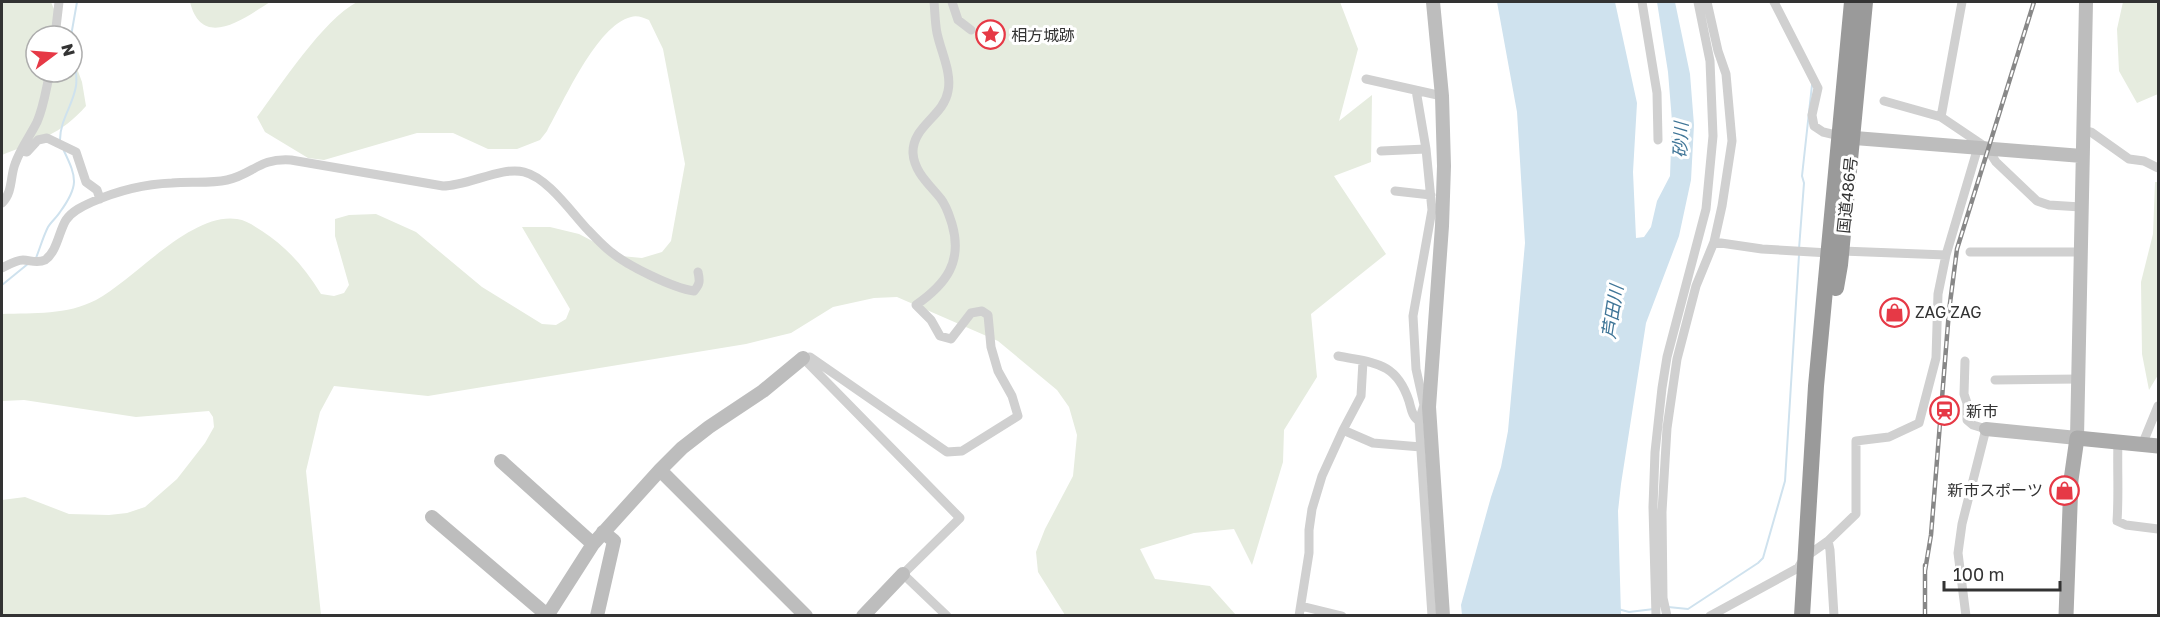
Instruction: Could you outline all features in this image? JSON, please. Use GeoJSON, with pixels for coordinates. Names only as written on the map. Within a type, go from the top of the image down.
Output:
{"type":"FeatureCollection","features":[{"type":"Feature","properties":{"kind":"highway","name":"国道486号"},"geometry":{"type":"LineString","coordinates":[[1846,137],[1852,2]]}},
{"type":"Feature","properties":{"kind":"highway","name":"国道486号"},"geometry":{"type":"LineString","coordinates":[[1802,615],[1816,386],[1835,252],[1846,137],[1865,2]]}},
{"type":"Feature","properties":{"kind":"main road"},"geometry":{"type":"LineString","coordinates":[[2067,615],[2071,480],[2077,438],[2158,446]]}},
{"type":"Feature","properties":{"kind":"street"},"geometry":{"type":"LineString","coordinates":[[56,24],[59,2]]}},
{"type":"Feature","properties":{"kind":"street"},"geometry":{"type":"LineString","coordinates":[[432,517],[547,615],[593,544],[660,470],[682,448],[763,391],[803,358],[810,357],[947,452],[963,451],[1018,416],[1012,396],[998,371],[991,347],[988,315],[982,311],[970,314],[951,339],[944,338],[940,336],[931,320],[916,304],[936,290],[946,278],[952,266],[955,247],[947,208],[917,168],[913,154],[914,142],[926,122],[946,100],[949,89],[949,78],[936,31],[934,2]]}},
{"type":"Feature","properties":{"kind":"street"},"geometry":{"type":"LineString","coordinates":[[952,2],[958,20],[971,30]]}},
{"type":"Feature","properties":{"kind":"street"},"geometry":{"type":"LineString","coordinates":[[1433,2],[1442,96],[1444,166],[1442,226],[1426,406],[1443,615]]}},
{"type":"Feature","properties":{"kind":"street"},"geometry":{"type":"LineString","coordinates":[[1642,2],[1657,93],[1658,140]]}},
{"type":"Feature","properties":{"kind":"street"},"geometry":{"type":"LineString","coordinates":[[1657,614],[1653,507],[1655,452],[1662,388],[1667,357],[1706,209],[1713,136],[1710,61],[1698,2]]}},
{"type":"Feature","properties":{"kind":"street"},"geometry":{"type":"LineString","coordinates":[[1667,615],[1663,598],[1662,523],[1667,428],[1677,359],[1696,286],[1714,242],[1732,141],[1726,74],[1718,51],[1707,2]]}},
{"type":"Feature","properties":{"kind":"street"},"geometry":{"type":"LineString","coordinates":[[1774,2],[1818,88],[1812,115],[1814,126],[1823,132],[1846,137],[2082,156]]}},
{"type":"Feature","properties":{"kind":"street"},"geometry":{"type":"LineString","coordinates":[[1941,117],[1962,2]]}},
{"type":"Feature","properties":{"kind":"street"},"geometry":{"type":"LineString","coordinates":[[1965,361],[1964,394],[1967,403],[1967,420],[1973,425],[1986,429],[2077,438],[2086,2]]}},
{"type":"Feature","properties":{"kind":"street"},"geometry":{"type":"LineString","coordinates":[[1366,79],[1442,96]]}},
{"type":"Feature","properties":{"kind":"street"},"geometry":{"type":"LineString","coordinates":[[2,203],[10,190],[14,167],[43,105],[47,84]]}},
{"type":"Feature","properties":{"kind":"street"},"geometry":{"type":"LineString","coordinates":[[1416,90],[1426,149],[1432,210],[1413,316],[1416,369],[1426,406],[1419,421],[1432,615]]}},
{"type":"Feature","properties":{"kind":"street"},"geometry":{"type":"LineString","coordinates":[[1884,101],[1941,117],[1983,147],[2037,201],[2049,205],[2081,207]]}},
{"type":"Feature","properties":{"kind":"street"},"geometry":{"type":"LineString","coordinates":[[2083,130],[2091,132],[2129,159],[2144,161],[2158,168]]}},
{"type":"Feature","properties":{"kind":"street"},"geometry":{"type":"LineString","coordinates":[[22,150],[27,152],[38,140],[47,138],[76,152],[86,182],[97,190],[100,199]]}},
{"type":"Feature","properties":{"kind":"street"},"geometry":{"type":"LineString","coordinates":[[1710,615],[1798,568],[1804,558],[1828,541],[1856,514],[1856,441],[1889,437],[1919,423],[1936,358],[1938,294],[1946,255],[1983,147]]}},
{"type":"Feature","properties":{"kind":"street"},"geometry":{"type":"LineString","coordinates":[[1381,151],[1426,149]]}},
{"type":"Feature","properties":{"kind":"street"},"geometry":{"type":"LineString","coordinates":[[2,268],[21,260],[36,262],[44,260],[50,254],[65,221],[73,212],[100,199],[118,192],[153,184],[225,180],[275,159],[443,186],[457,186],[511,170],[524,172],[547,186],[596,238],[620,258],[685,290],[694,291],[698,287],[700,282],[698,272]]}},
{"type":"Feature","properties":{"kind":"street"},"geometry":{"type":"LineString","coordinates":[[1395,191],[1431,195]]}},
{"type":"Feature","properties":{"kind":"street"},"geometry":{"type":"LineString","coordinates":[[1714,242],[1762,249],[1946,255]]}},
{"type":"Feature","properties":{"kind":"street"},"geometry":{"type":"LineString","coordinates":[[1970,252],[2081,252]]}},
{"type":"Feature","properties":{"kind":"street"},"geometry":{"type":"LineString","coordinates":[[1338,356],[1385,366],[1393,373],[1406,393],[1415,418],[1419,421]]}},
{"type":"Feature","properties":{"kind":"street"},"geometry":{"type":"LineString","coordinates":[[803,358],[960,518],[862,615]]}},
{"type":"Feature","properties":{"kind":"street"},"geometry":{"type":"LineString","coordinates":[[1342,615],[1300,611],[1309,553],[1312,509],[1322,476],[1342,430],[1361,396],[1363,361]]}},
{"type":"Feature","properties":{"kind":"street"},"geometry":{"type":"LineString","coordinates":[[1995,380],[2079,379]]}},
{"type":"Feature","properties":{"kind":"street"},"geometry":{"type":"LineString","coordinates":[[2142,445],[2158,406]]}},
{"type":"Feature","properties":{"kind":"street"},"geometry":{"type":"LineString","coordinates":[[1966,615],[1958,553],[1962,524],[1986,429]]}},
{"type":"Feature","properties":{"kind":"street"},"geometry":{"type":"LineString","coordinates":[[1342,430],[1373,443],[1421,447]]}},
{"type":"Feature","properties":{"kind":"street"},"geometry":{"type":"LineString","coordinates":[[2118,442],[2117,520],[2126,525],[2158,529]]}},
{"type":"Feature","properties":{"kind":"street"},"geometry":{"type":"LineString","coordinates":[[501,461],[593,544]]}},
{"type":"Feature","properties":{"kind":"street"},"geometry":{"type":"LineString","coordinates":[[660,470],[806,615]]}},
{"type":"Feature","properties":{"kind":"street"},"geometry":{"type":"LineString","coordinates":[[597,615],[614,541],[603,532]]}},
{"type":"Feature","properties":{"kind":"street"},"geometry":{"type":"LineString","coordinates":[[1828,541],[1834,615]]}},
{"type":"Feature","properties":{"kind":"street"},"geometry":{"type":"LineString","coordinates":[[903,574],[947,615]]}},
{"type":"Feature","properties":{"kind":"shaded area"},"geometry":{"type":"Polygon","coordinates":[[[2,2],[51,2],[60,24],[24,24],[24,84],[82,84],[86,106],[58,130],[2,155],[2,2]]]}},
{"type":"Feature","properties":{"kind":"shaded area"},"geometry":{"type":"Polygon","coordinates":[[[190,2],[270,2],[236,22],[213,28],[204,25],[196,16],[190,2]]]}},
{"type":"Feature","properties":{"kind":"shaded area"},"geometry":{"type":"Polygon","coordinates":[[[357,2],[1340,2],[1358,49],[1339,121],[1372,95],[1371,162],[1334,176],[1386,254],[1311,314],[1317,377],[1284,430],[1283,462],[1252,565],[1234,529],[1194,533],[1140,549],[1155,579],[1210,586],[1236,615],[1065,615],[1038,572],[1036,552],[1045,529],[1073,476],[1077,435],[1069,407],[1057,390],[998,341],[897,297],[874,298],[833,307],[791,333],[746,344],[428,396],[334,386],[320,412],[306,471],[321,615],[2,616],[2,500],[25,497],[69,514],[109,515],[127,513],[145,507],[177,479],[205,443],[214,427],[213,417],[209,411],[136,417],[24,400],[2,401],[2,314],[62,311],[85,305],[111,290],[182,236],[219,220],[237,219],[250,224],[280,244],[309,275],[321,294],[334,296],[344,293],[349,285],[335,236],[335,219],[349,215],[376,214],[416,232],[482,287],[542,324],[556,325],[566,319],[570,309],[522,227],[550,227],[579,234],[621,256],[642,258],[662,252],[671,241],[685,164],[663,49],[649,20],[631,17],[618,23],[606,34],[583,66],[540,140],[517,149],[488,149],[453,133],[417,133],[324,160],[308,158],[265,132],[257,117],[290,71],[330,23],[357,2]]]}},
{"type":"Feature","properties":{"kind":"shaded area"},"geometry":{"type":"Polygon","coordinates":[[[2123,2],[2158,2],[2158,94],[2137,103],[2119,71],[2117,29],[2123,2]]]}},
{"type":"Feature","properties":{"kind":"shaded area"},"geometry":{"type":"Polygon","coordinates":[[[2155,182],[2158,182],[2158,375],[2149,390],[2142,354],[2141,282],[2153,234],[2155,182]]]}},
{"type":"Feature","properties":{"kind":"water"},"geometry":{"type":"Polygon","coordinates":[[[1497,2],[1615,2],[1637,103],[1633,172],[1636,238],[1644,237],[1651,227],[1657,201],[1670,176],[1672,121],[1668,72],[1657,2],[1675,2],[1690,74],[1694,125],[1691,180],[1679,236],[1646,323],[1621,484],[1618,511],[1621,615],[1462,615],[1461,605],[1501,467],[1508,431],[1525,243],[1517,112],[1497,2]]]}},
{"type":"Feature","properties":{"kind":"waterway"},"geometry":{"type":"LineString","coordinates":[[73,24],[77,2]]}},
{"type":"Feature","properties":{"kind":"waterway"},"geometry":{"type":"LineString","coordinates":[[60,140],[62,126],[76,84]]}},
{"type":"Feature","properties":{"kind":"waterway"},"geometry":{"type":"LineString","coordinates":[[1799,249],[1804,183],[1802,176],[1812,85]]}},
{"type":"Feature","properties":{"kind":"waterway"},"geometry":{"type":"LineString","coordinates":[[36,258],[48,227],[59,214],[73,188],[72,168],[64,151]]}},
{"type":"Feature","properties":{"kind":"waterway"},"geometry":{"type":"LineString","coordinates":[[1668,607],[1688,609],[1763,558],[1785,481],[1799,255]]}},
{"type":"Feature","properties":{"kind":"waterway"},"geometry":{"type":"LineString","coordinates":[[2,285],[29,263]]}},
{"type":"Feature","properties":{"kind":"waterway"},"geometry":{"type":"LineString","coordinates":[[1618,609],[1629,612],[1654,609]]}},
{"type":"Feature","properties":{"kind":"railway"},"geometry":{"type":"LineString","coordinates":[[1925,571],[1931,535],[1949,311],[1957,249],[2034,2]]}},
{"type":"Feature","properties":{"kind":"railway"},"geometry":{"type":"LineString","coordinates":[[1925,565],[1925,616]]}},
{"type":"Feature","properties":{"kind":"place","name":"相方城跡"},"geometry":{"type":"Point","coordinates":[990,35]}},
{"type":"Feature","properties":{"kind":"place","name":"ZAG ZAG"},"geometry":{"type":"Point","coordinates":[1894,312]}},
{"type":"Feature","properties":{"kind":"place","name":"新市"},"geometry":{"type":"Point","coordinates":[1945,411]}},
{"type":"Feature","properties":{"kind":"place","name":"新市スポーツ"},"geometry":{"type":"Point","coordinates":[2064,490]}},
{"type":"Feature","properties":{"kind":"water label","name":"砂川"},"geometry":{"type":"Point","coordinates":[1681,140]}},
{"type":"Feature","properties":{"kind":"water label","name":"芦田川"},"geometry":{"type":"Point","coordinates":[1613,312]}}]}
